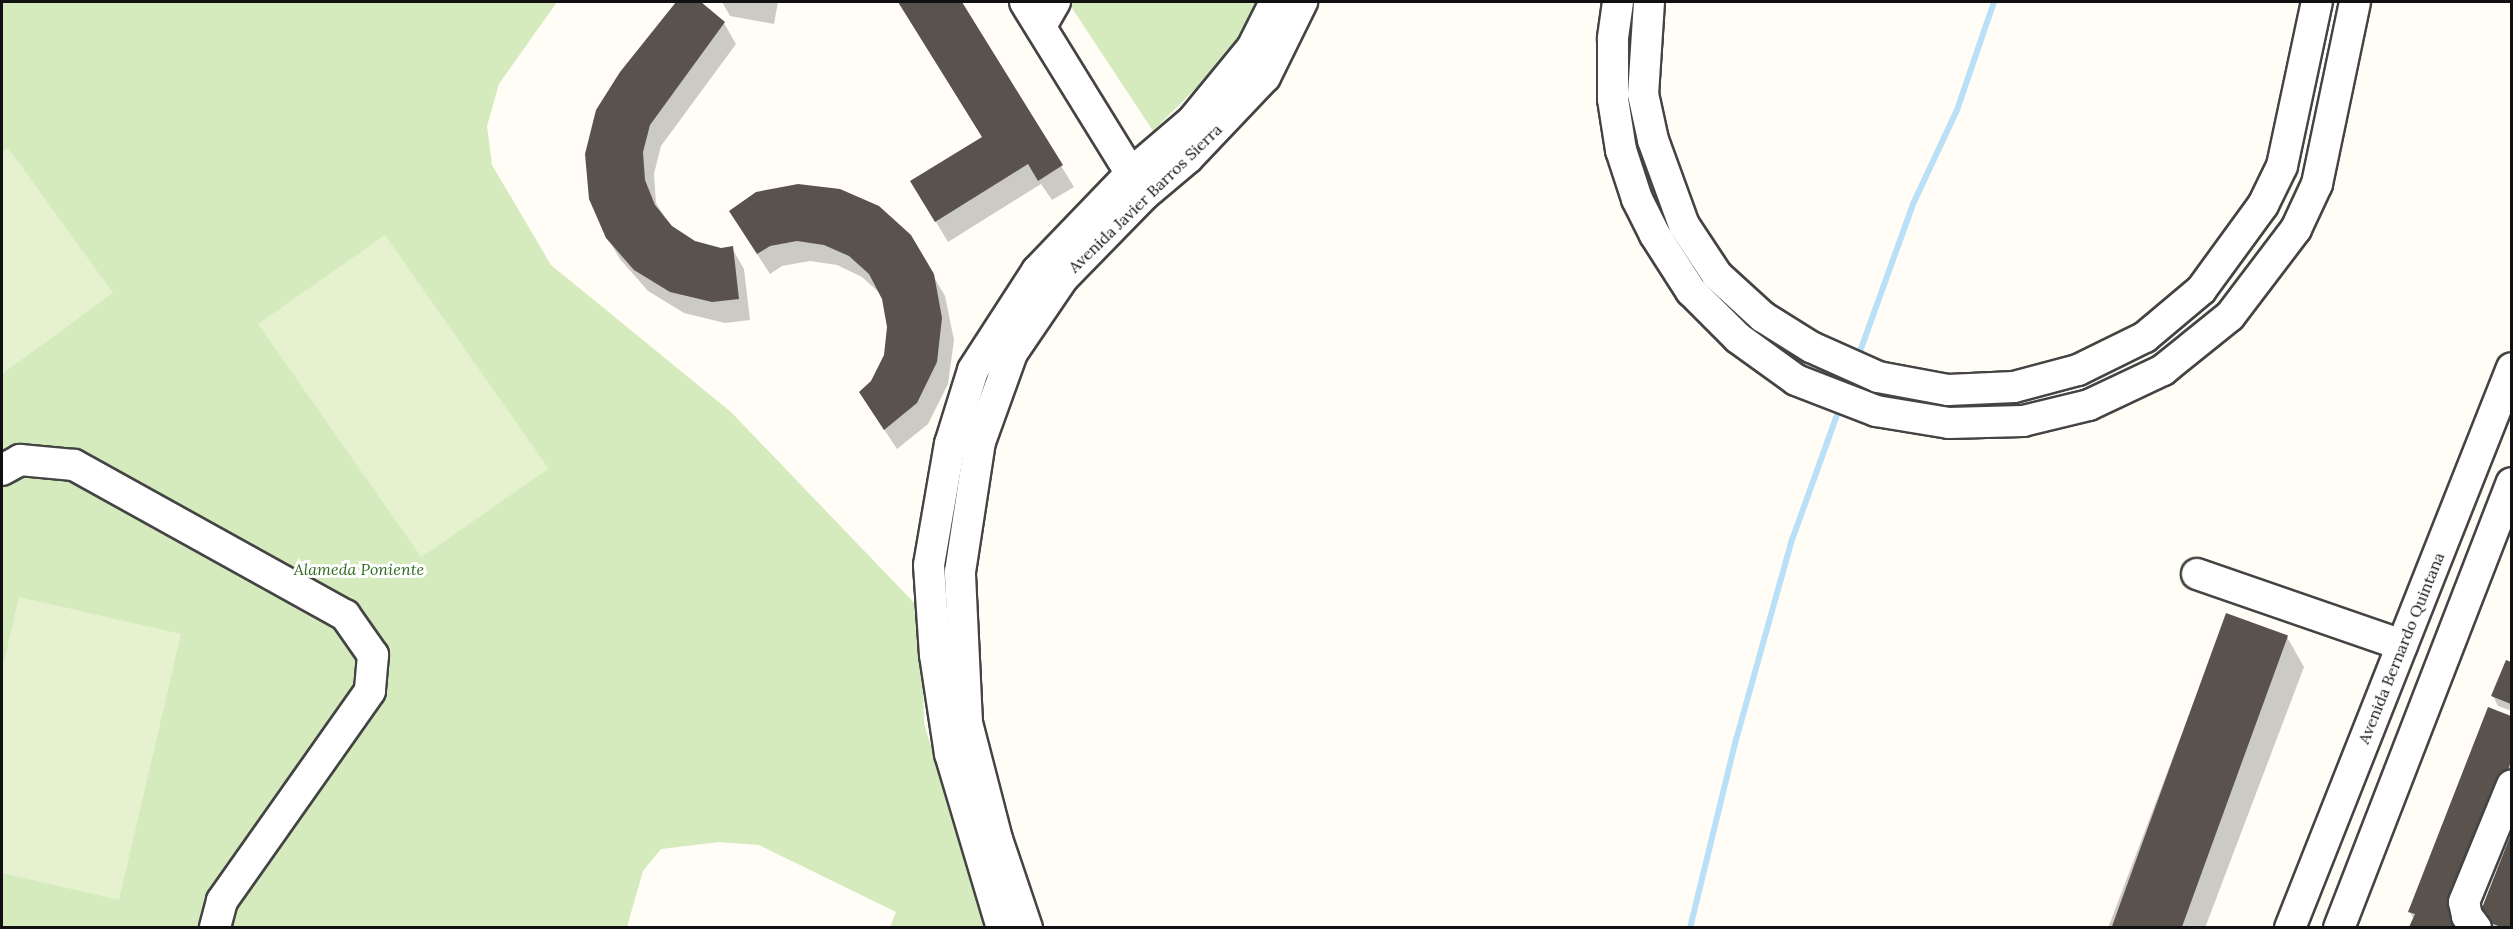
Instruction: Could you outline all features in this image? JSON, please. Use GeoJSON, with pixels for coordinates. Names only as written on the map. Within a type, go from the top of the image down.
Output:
{"type":"FeatureCollection","features":[{"type":"Feature","properties":{"kind":"street","name":"Avenida Javier Barros Sierra"},"geometry":{"type":"LineString","coordinates":[[1027,927],[997,839],[967,723],[960,572],[980,442],[1012,353],[1064,278],[1137,185],[1252,48],[1275,2]]}},
{"type":"Feature","properties":{"kind":"street","name":"Avenida Javier Barros Sierra"},"geometry":{"type":"LineString","coordinates":[[1002,927],[950,754],[942,715],[929,565],[950,444],[973,370],[1037,271],[1137,185],[1188,158],[1265,77],[1302,2]]}},
{"type":"Feature","properties":{"kind":"street"},"geometry":{"type":"LineString","coordinates":[[1618,2],[1613,39],[1613,99],[1621,150],[1637,199],[1655,235],[1691,291],[1738,338],[1796,380],[1876,411],[1949,423],[2023,421],[2089,405],[2163,370],[2230,316],[2296,229],[2317,184],[2355,2]]}},
{"type":"Feature","properties":{"kind":"street"},"geometry":{"type":"LineString","coordinates":[[1649,2],[1643,94],[1653,140],[1684,225],[1718,275],[1763,317],[1811,347],[1878,377],[1948,390],[2014,387],[2078,370],[2145,337],[2201,290],[2263,205],[2282,166],[2317,2]]}},
{"type":"Feature","properties":{"kind":"street"},"geometry":{"type":"LineString","coordinates":[[1040,10],[1137,185]]}},
{"type":"Feature","properties":{"kind":"street","name":"Avenida Bernardo Quintana"},"geometry":{"type":"LineString","coordinates":[[2290,927],[2511,368]]}},
{"type":"Feature","properties":{"kind":"street"},"geometry":{"type":"LineString","coordinates":[[2,470],[20,460],[74,465],[345,615],[373,655],[370,691],[222,901],[215,927]]}},
{"type":"Feature","properties":{"kind":"street"},"geometry":{"type":"LineString","coordinates":[[2339,927],[2511,483]]}},
{"type":"Feature","properties":{"kind":"street"},"geometry":{"type":"LineString","coordinates":[[2197,574],[2402,645]]}},
{"type":"Feature","properties":{"kind":"street"},"geometry":{"type":"LineString","coordinates":[[2476,927],[2467,916],[2464,902],[2511,784]]}},
{"type":"Feature","properties":{"kind":"green space","name":"Alameda Poniente"},"geometry":{"type":"Polygon","coordinates":[[[2,2],[557,2],[499,84],[487,126],[492,165],[551,265],[731,412],[921,610],[924,724],[987,927],[890,927],[896,912],[759,845],[719,842],[661,849],[643,871],[627,927],[2,928],[2,2]]]}},
{"type":"Feature","properties":{"kind":"green space"},"geometry":{"type":"Polygon","coordinates":[[[1068,2],[1256,2],[1230,54],[1153,131],[1068,2]]]}},
{"type":"Feature","properties":{"kind":"green space"},"geometry":{"type":"Polygon","coordinates":[[[8,148],[113,293],[2,374],[2,152],[8,148]]]}},
{"type":"Feature","properties":{"kind":"green space"},"geometry":{"type":"Polygon","coordinates":[[[385,235],[548,468],[422,557],[258,324],[385,235]]]}},
{"type":"Feature","properties":{"kind":"green space"},"geometry":{"type":"Polygon","coordinates":[[[19,597],[181,634],[119,900],[2,873],[2,670],[19,597]]]}},
{"type":"Feature","properties":{"kind":"building"},"geometry":{"type":"Polygon","coordinates":[[[676,2],[701,2],[725,22],[650,125],[643,152],[645,180],[655,205],[672,226],[695,241],[721,248],[733,246],[739,299],[712,302],[670,292],[634,270],[606,238],[589,199],[585,154],[596,110],[620,72],[676,2]]]}},
{"type":"Feature","properties":{"kind":"building"},"geometry":{"type":"Polygon","coordinates":[[[898,2],[962,2],[1063,165],[1038,181],[1028,164],[935,222],[910,181],[982,137],[898,2]]]}},
{"type":"Feature","properties":{"kind":"building"},"geometry":{"type":"Polygon","coordinates":[[[798,184],[840,189],[879,206],[911,235],[934,274],[942,318],[937,362],[917,403],[884,430],[859,392],[871,381],[884,355],[887,327],[882,299],[869,274],[849,256],[824,245],[797,241],[770,246],[757,254],[729,211],[756,192],[798,184]]]}},
{"type":"Feature","properties":{"kind":"building"},"geometry":{"type":"Polygon","coordinates":[[[2226,613],[2288,636],[2182,928],[2111,928],[2226,613]]]}},
{"type":"Feature","properties":{"kind":"building"},"geometry":{"type":"Polygon","coordinates":[[[2506,660],[2511,662],[2511,704],[2491,696],[2506,660]]]}},
{"type":"Feature","properties":{"kind":"building"},"geometry":{"type":"Polygon","coordinates":[[[2488,707],[2511,716],[2511,761],[2456,927],[2409,927],[2415,914],[2408,912],[2488,707]]]}},
{"type":"Feature","properties":{"kind":"building"},"geometry":{"type":"Polygon","coordinates":[[[2511,834],[2511,927],[2501,927],[2478,918],[2511,834]]]}},
{"type":"Feature","properties":{"kind":"waterway"},"geometry":{"type":"LineString","coordinates":[[1858,357],[1913,204],[1957,110],[1994,2]]}},
{"type":"Feature","properties":{"kind":"waterway"},"geometry":{"type":"LineString","coordinates":[[1690,928],[1736,740],[1792,540],[1840,407]]}}]}
